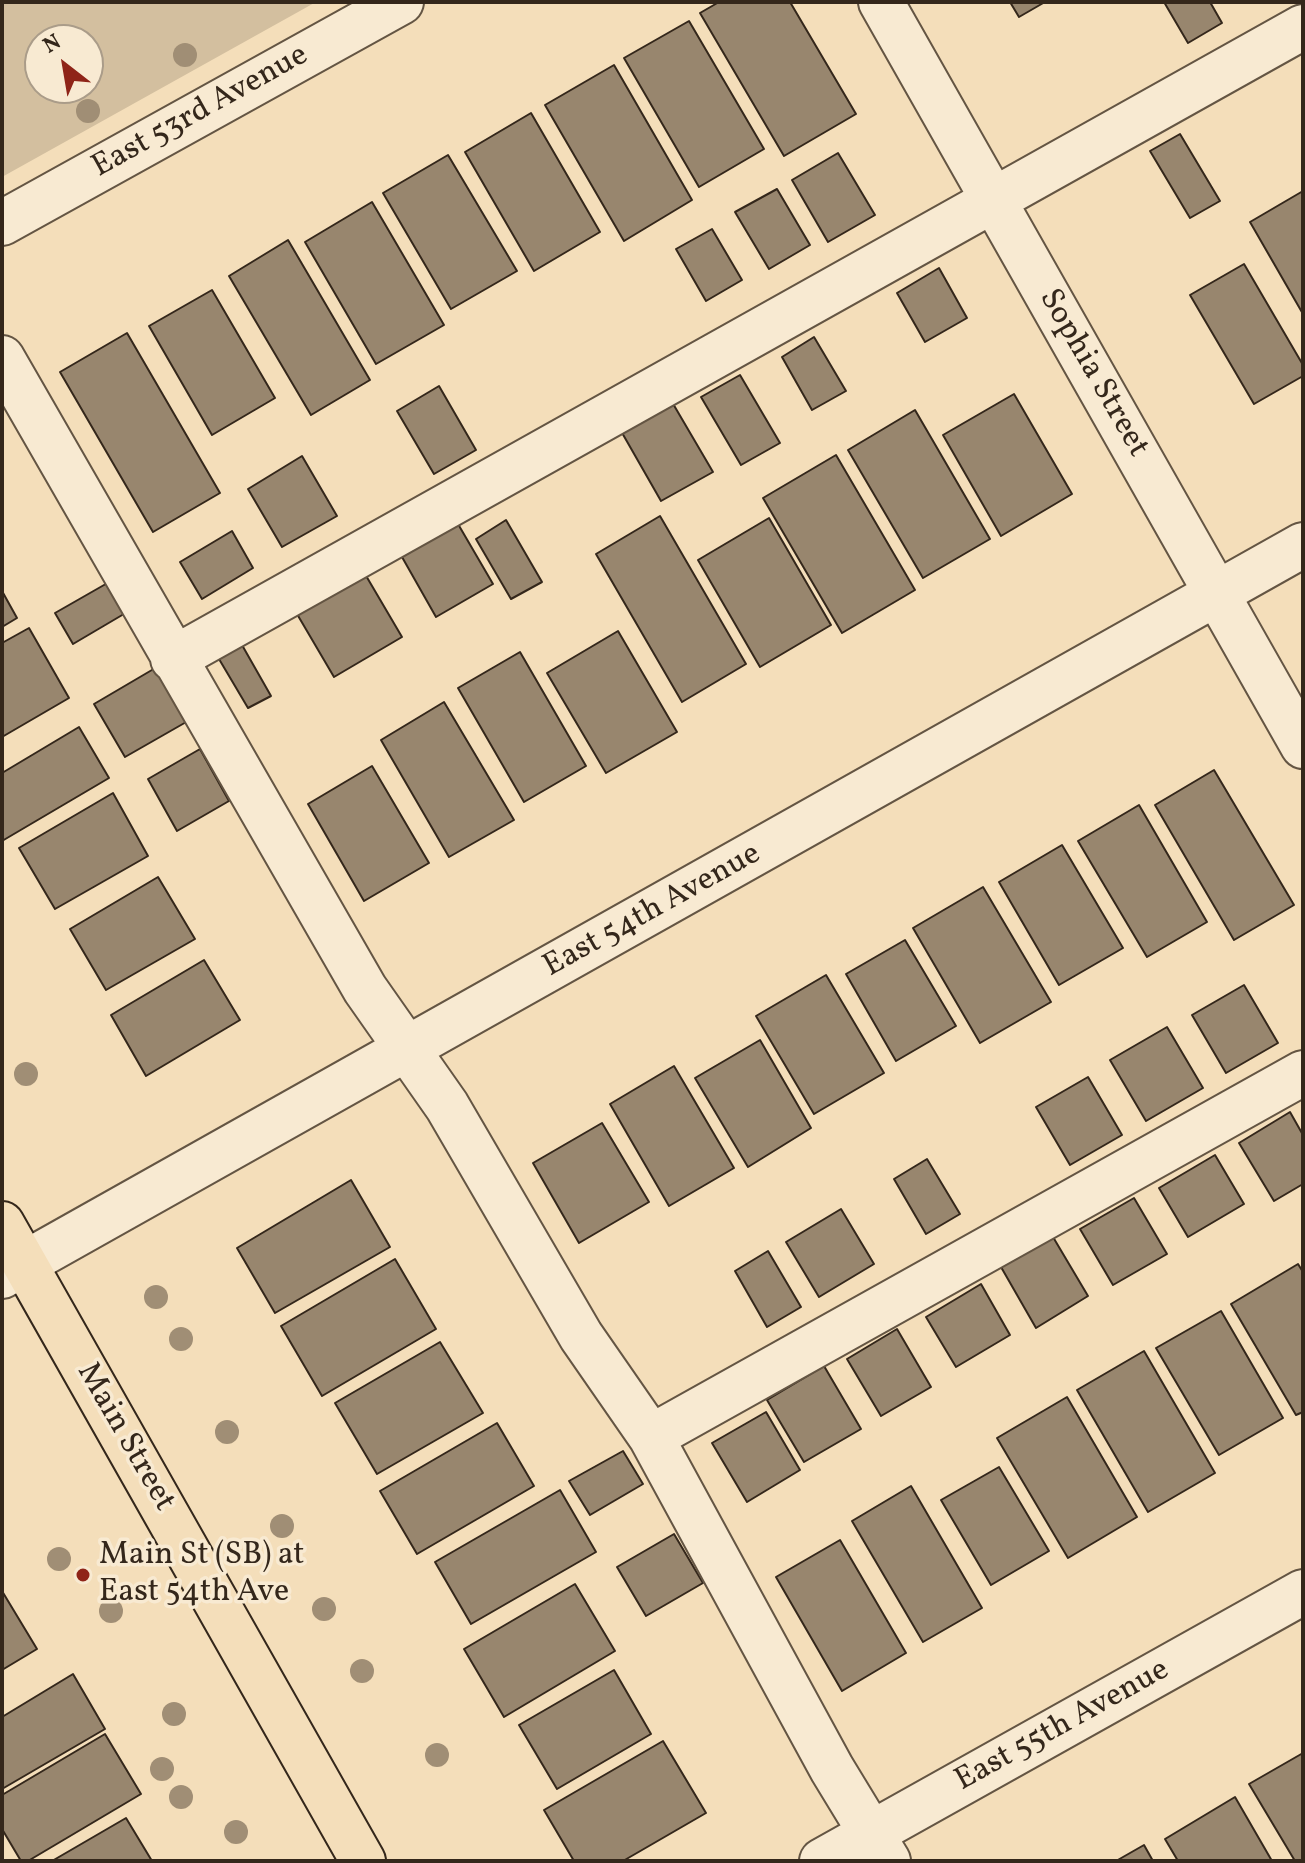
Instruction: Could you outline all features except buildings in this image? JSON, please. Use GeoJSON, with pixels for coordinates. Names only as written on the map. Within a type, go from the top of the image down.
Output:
{"type":"FeatureCollection","features":[{"type":"Feature","properties":{"kind":"main road","name":"Main Street"},"geometry":{"type":"LineString","coordinates":[[2,1224],[14,1270],[363,1861]]}},
{"type":"Feature","properties":{"kind":"street","name":"East 53rd Avenue"},"geometry":{"type":"LineString","coordinates":[[2,223],[401,2]]}},
{"type":"Feature","properties":{"kind":"street","name":"Sophia Street"},"geometry":{"type":"LineString","coordinates":[[881,2],[1303,746]]}},
{"type":"Feature","properties":{"kind":"street"},"geometry":{"type":"LineString","coordinates":[[173,659],[1303,27]]}},
{"type":"Feature","properties":{"kind":"street"},"geometry":{"type":"LineString","coordinates":[[2,358],[365,989],[447,1106],[581,1336],[651,1437],[832,1769],[880,1847]]}},
{"type":"Feature","properties":{"kind":"street","name":"East 54th Avenue"},"geometry":{"type":"LineString","coordinates":[[14,1270],[1303,545]]}},
{"type":"Feature","properties":{"kind":"street"},"geometry":{"type":"LineString","coordinates":[[651,1437],[1303,1073]]}},
{"type":"Feature","properties":{"kind":"street","name":"East 55th Avenue"},"geometry":{"type":"LineString","coordinates":[[822,1861],[880,1847],[1303,1592]]}},
{"type":"Feature","properties":{"kind":"shaded area"},"geometry":{"type":"Polygon","coordinates":[[[2,2],[316,2],[2,177],[2,2]]]}},
{"type":"Feature","properties":{"kind":"place","name":"Main St (SB) at East 54th Ave"},"geometry":{"type":"Point","coordinates":[83,1575]}}]}
